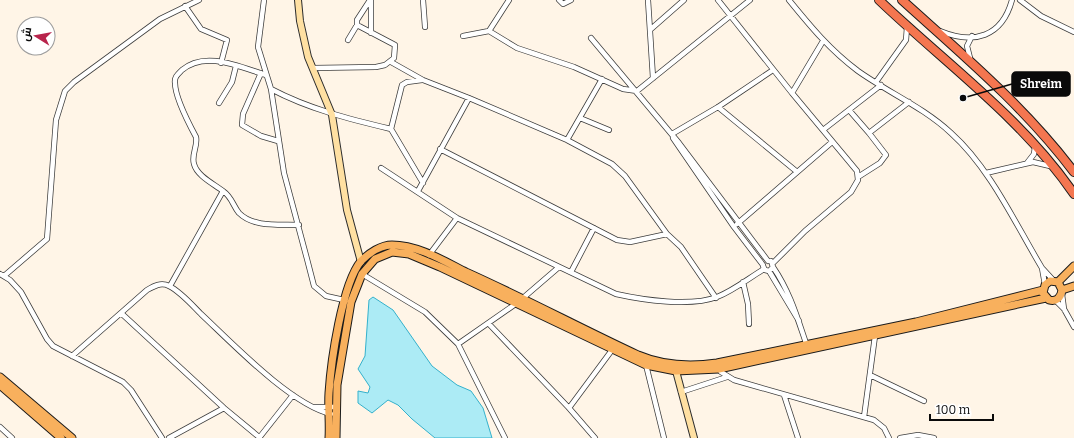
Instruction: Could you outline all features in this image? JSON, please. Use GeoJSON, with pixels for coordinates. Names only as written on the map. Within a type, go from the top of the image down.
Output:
{"type":"FeatureCollection","features":[{"type":"Feature","properties":{"kind":"highway"},"geometry":{"type":"LineString","coordinates":[[879,0],[907,27],[950,63],[1035,146],[1074,194]]}},
{"type":"Feature","properties":{"kind":"highway"},"geometry":{"type":"LineString","coordinates":[[902,0],[972,63],[1031,120],[1074,172]]}},
{"type":"Feature","properties":{"kind":"main road"},"geometry":{"type":"LineString","coordinates":[[336,438],[332,406],[332,363],[344,300],[350,279],[361,262],[368,255],[379,248],[393,245],[413,248],[429,254],[442,264]]}},
{"type":"Feature","properties":{"kind":"main road"},"geometry":{"type":"LineString","coordinates":[[332,406],[351,302],[362,274],[375,259],[392,252],[409,254],[442,264],[650,360],[662,364],[684,366],[718,366]]}},
{"type":"Feature","properties":{"kind":"main road"},"geometry":{"type":"LineString","coordinates":[[520,300],[612,350],[646,365],[676,371],[718,366],[916,322],[1044,287],[1056,282],[1074,266]]}},
{"type":"Feature","properties":{"kind":"main road"},"geometry":{"type":"LineString","coordinates":[[1056,282],[1062,292]]}},
{"type":"Feature","properties":{"kind":"main road"},"geometry":{"type":"LineString","coordinates":[[808,347],[875,336],[1046,298],[1055,300],[1062,292],[1074,286]]}},
{"type":"Feature","properties":{"kind":"main road"},"geometry":{"type":"LineString","coordinates":[[1044,287],[1046,298]]}},
{"type":"Feature","properties":{"kind":"main road"},"geometry":{"type":"LineString","coordinates":[[0,378],[72,438]]}},
{"type":"Feature","properties":{"kind":"main road"},"geometry":{"type":"LineString","coordinates":[[0,385],[61,438]]}},
{"type":"Feature","properties":{"kind":"main road"},"geometry":{"type":"LineString","coordinates":[[329,438],[333,415]]}},
{"type":"Feature","properties":{"kind":"street"},"geometry":{"type":"LineString","coordinates":[[162,438],[128,386],[50,343],[21,292],[2,275],[47,239],[56,120],[65,90],[147,28],[199,0]]}},
{"type":"Feature","properties":{"kind":"street"},"geometry":{"type":"LineString","coordinates":[[264,0],[258,47],[264,74],[271,89],[284,172],[314,286],[326,296],[344,300]]}},
{"type":"Feature","properties":{"kind":"street"},"geometry":{"type":"LineString","coordinates":[[298,0],[302,32],[313,68],[332,115],[346,203],[357,252],[361,262]]}},
{"type":"Feature","properties":{"kind":"street"},"geometry":{"type":"LineString","coordinates":[[348,40],[357,26],[357,20],[371,0]]}},
{"type":"Feature","properties":{"kind":"street"},"geometry":{"type":"LineString","coordinates":[[371,0],[371,33]]}},
{"type":"Feature","properties":{"kind":"street"},"geometry":{"type":"LineString","coordinates":[[423,0],[425,27]]}},
{"type":"Feature","properties":{"kind":"street"},"geometry":{"type":"LineString","coordinates":[[489,32],[509,0]]}},
{"type":"Feature","properties":{"kind":"street"},"geometry":{"type":"LineString","coordinates":[[560,0],[563,4],[571,0]]}},
{"type":"Feature","properties":{"kind":"street"},"geometry":{"type":"LineString","coordinates":[[648,0],[653,78]]}},
{"type":"Feature","properties":{"kind":"street"},"geometry":{"type":"LineString","coordinates":[[651,29],[684,0]]}},
{"type":"Feature","properties":{"kind":"street"},"geometry":{"type":"LineString","coordinates":[[381,168],[457,218],[616,294],[639,299],[698,301],[716,298],[765,268],[805,231],[851,192],[858,180],[857,171],[773,70],[718,0]]}},
{"type":"Feature","properties":{"kind":"street"},"geometry":{"type":"LineString","coordinates":[[463,36],[489,32],[517,48],[602,79],[623,89],[637,91],[750,0]]}},
{"type":"Feature","properties":{"kind":"street"},"geometry":{"type":"LineString","coordinates":[[789,0],[823,41],[839,56],[881,86],[909,102],[951,133],[986,173],[1042,268],[1056,282]]}},
{"type":"Feature","properties":{"kind":"street"},"geometry":{"type":"LineString","coordinates":[[934,28],[949,34],[972,36],[985,34],[997,28],[1006,19],[1012,0]]}},
{"type":"Feature","properties":{"kind":"street"},"geometry":{"type":"LineString","coordinates":[[1020,0],[1041,16],[1074,32]]}},
{"type":"Feature","properties":{"kind":"street"},"geometry":{"type":"LineString","coordinates":[[186,6],[200,29],[226,39],[227,42],[221,63]]}},
{"type":"Feature","properties":{"kind":"street"},"geometry":{"type":"LineString","coordinates":[[313,68],[376,67],[391,62],[394,58],[395,44],[357,26]]}},
{"type":"Feature","properties":{"kind":"street"},"geometry":{"type":"LineString","coordinates":[[906,40],[907,27]]}},
{"type":"Feature","properties":{"kind":"street"},"geometry":{"type":"LineString","coordinates":[[876,82],[906,40],[917,35]]}},
{"type":"Feature","properties":{"kind":"street"},"geometry":{"type":"LineString","coordinates":[[972,36],[967,46],[972,63]]}},
{"type":"Feature","properties":{"kind":"street"},"geometry":{"type":"LineString","coordinates":[[591,38],[672,134],[771,263],[786,286],[808,347]]}},
{"type":"Feature","properties":{"kind":"street"},"geometry":{"type":"LineString","coordinates":[[792,93],[823,41]]}},
{"type":"Feature","properties":{"kind":"street"},"geometry":{"type":"LineString","coordinates":[[264,74],[236,66],[204,60],[193,62],[177,75],[174,83],[197,142],[194,164],[200,174],[224,191],[240,214],[252,221],[266,224],[299,225]]}},
{"type":"Feature","properties":{"kind":"street"},"geometry":{"type":"LineString","coordinates":[[391,62],[423,80],[567,140],[612,164],[624,176],[667,234],[681,247],[716,298]]}},
{"type":"Feature","properties":{"kind":"street"},"geometry":{"type":"LineString","coordinates":[[219,103],[232,82],[236,66]]}},
{"type":"Feature","properties":{"kind":"street"},"geometry":{"type":"LineString","coordinates":[[672,134],[718,107],[773,70]]}},
{"type":"Feature","properties":{"kind":"street"},"geometry":{"type":"LineString","coordinates":[[264,74],[243,114],[242,125],[261,136],[278,141]]}},
{"type":"Feature","properties":{"kind":"street"},"geometry":{"type":"LineString","coordinates":[[567,140],[602,79]]}},
{"type":"Feature","properties":{"kind":"street"},"geometry":{"type":"LineString","coordinates":[[422,183],[391,129],[402,85],[407,82],[423,80]]}},
{"type":"Feature","properties":{"kind":"street"},"geometry":{"type":"LineString","coordinates":[[823,130],[881,86]]}},
{"type":"Feature","properties":{"kind":"street"},"geometry":{"type":"LineString","coordinates":[[271,89],[296,102],[332,115],[391,129]]}},
{"type":"Feature","properties":{"kind":"street"},"geometry":{"type":"LineString","coordinates":[[418,191],[469,98]]}},
{"type":"Feature","properties":{"kind":"street"},"geometry":{"type":"LineString","coordinates":[[869,133],[909,102]]}},
{"type":"Feature","properties":{"kind":"street"},"geometry":{"type":"LineString","coordinates":[[718,107],[796,171]]}},
{"type":"Feature","properties":{"kind":"street"},"geometry":{"type":"LineString","coordinates":[[849,110],[886,155],[880,162],[858,177]]}},
{"type":"Feature","properties":{"kind":"street"},"geometry":{"type":"LineString","coordinates":[[580,118],[609,130]]}},
{"type":"Feature","properties":{"kind":"street"},"geometry":{"type":"LineString","coordinates":[[672,134],[677,145],[734,227],[765,268],[799,321]]}},
{"type":"Feature","properties":{"kind":"street"},"geometry":{"type":"LineString","coordinates":[[734,227],[796,171],[832,142]]}},
{"type":"Feature","properties":{"kind":"street"},"geometry":{"type":"LineString","coordinates":[[1026,164],[1032,158],[1035,146]]}},
{"type":"Feature","properties":{"kind":"street"},"geometry":{"type":"LineString","coordinates":[[440,149],[617,240],[624,242],[667,234]]}},
{"type":"Feature","properties":{"kind":"street"},"geometry":{"type":"LineString","coordinates":[[986,173],[1026,164],[1043,163],[1055,169]]}},
{"type":"Feature","properties":{"kind":"street"},"geometry":{"type":"LineString","coordinates":[[170,286],[224,191]]}},
{"type":"Feature","properties":{"kind":"street"},"geometry":{"type":"LineString","coordinates":[[429,254],[457,218]]}},
{"type":"Feature","properties":{"kind":"street"},"geometry":{"type":"LineString","coordinates":[[571,272],[594,228]]}},
{"type":"Feature","properties":{"kind":"street"},"geometry":{"type":"LineString","coordinates":[[357,252],[368,255]]}},
{"type":"Feature","properties":{"kind":"street"},"geometry":{"type":"LineString","coordinates":[[765,268],[771,263]]}},
{"type":"Feature","properties":{"kind":"street"},"geometry":{"type":"LineString","coordinates":[[458,344],[489,324],[559,267]]}},
{"type":"Feature","properties":{"kind":"street"},"geometry":{"type":"LineString","coordinates":[[1042,268],[1044,287]]}},
{"type":"Feature","properties":{"kind":"street"},"geometry":{"type":"LineString","coordinates":[[362,274],[425,312],[458,344],[505,438]]}},
{"type":"Feature","properties":{"kind":"street"},"geometry":{"type":"LineString","coordinates":[[743,282],[748,304],[749,324]]}},
{"type":"Feature","properties":{"kind":"street"},"geometry":{"type":"LineString","coordinates":[[72,356],[152,287],[161,284],[170,286],[252,361],[293,395],[313,407],[333,415]]}},
{"type":"Feature","properties":{"kind":"street"},"geometry":{"type":"LineString","coordinates":[[1062,292],[1064,309]]}},
{"type":"Feature","properties":{"kind":"street"},"geometry":{"type":"LineString","coordinates":[[1055,300],[1064,309],[1074,327]]}},
{"type":"Feature","properties":{"kind":"street"},"geometry":{"type":"LineString","coordinates":[[121,313],[224,408],[259,438],[293,395]]}},
{"type":"Feature","properties":{"kind":"street"},"geometry":{"type":"LineString","coordinates":[[489,324],[569,408],[592,437]]}},
{"type":"Feature","properties":{"kind":"street"},"geometry":{"type":"LineString","coordinates":[[864,416],[875,336]]}},
{"type":"Feature","properties":{"kind":"street"},"geometry":{"type":"LineString","coordinates":[[569,408],[612,350]]}},
{"type":"Feature","properties":{"kind":"street"},"geometry":{"type":"LineString","coordinates":[[646,365],[664,438]]}},
{"type":"Feature","properties":{"kind":"street"},"geometry":{"type":"LineString","coordinates":[[718,366],[727,377],[784,395],[864,416],[880,424],[889,438]]}},
{"type":"Feature","properties":{"kind":"street"},"geometry":{"type":"LineString","coordinates":[[676,371],[694,438]]}},
{"type":"Feature","properties":{"kind":"street"},"geometry":{"type":"LineString","coordinates":[[870,375],[924,401]]}},
{"type":"Feature","properties":{"kind":"street"},"geometry":{"type":"LineString","coordinates":[[681,392],[727,377]]}},
{"type":"Feature","properties":{"kind":"street"},"geometry":{"type":"LineString","coordinates":[[784,395],[798,438]]}},
{"type":"Feature","properties":{"kind":"street"},"geometry":{"type":"LineString","coordinates":[[313,407],[332,406]]}},
{"type":"Feature","properties":{"kind":"street"},"geometry":{"type":"LineString","coordinates":[[169,438],[224,408]]}},
{"type":"Feature","properties":{"kind":"street"},"geometry":{"type":"LineString","coordinates":[[0,426],[12,438]]}},
{"type":"Feature","properties":{"kind":"street"},"geometry":{"type":"LineString","coordinates":[[900,438],[918,435],[934,438]]}},
{"type":"Feature","properties":{"kind":"water"},"geometry":{"type":"Polygon","coordinates":[[[373,297],[393,310],[432,366],[457,385],[471,391],[483,408],[492,438],[435,438],[398,405],[388,400],[372,413],[358,403],[358,391],[368,393],[370,387],[358,369],[365,356],[369,300],[373,297]]]}},
{"type":"Feature","properties":{"kind":"place","name":"Shreim"},"geometry":{"type":"Point","coordinates":[963,98]}}]}
